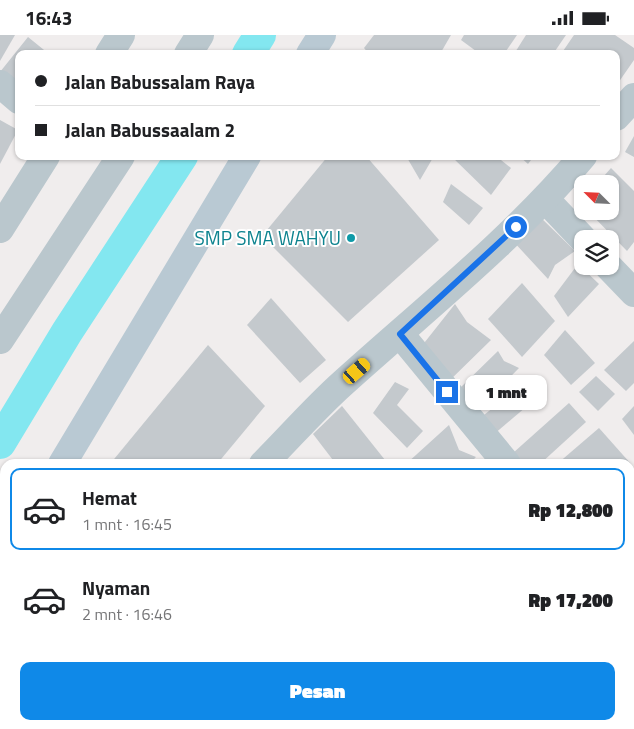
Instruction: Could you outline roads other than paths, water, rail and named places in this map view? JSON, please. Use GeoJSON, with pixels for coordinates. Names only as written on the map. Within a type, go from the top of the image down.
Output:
{"type":"FeatureCollection","features":[{"type":"Feature","properties":{"kind":"main road"},"geometry":{"type":"LineString","coordinates":[[313,50],[322,35]]}},
{"type":"Feature","properties":{"kind":"main road"},"geometry":{"type":"LineString","coordinates":[[65,459],[244,160]]}},
{"type":"Feature","properties":{"kind":"street"},"geometry":{"type":"LineString","coordinates":[[112,50],[121,35]]}},
{"type":"Feature","properties":{"kind":"street"},"geometry":{"type":"LineString","coordinates":[[191,50],[200,35]]}},
{"type":"Feature","properties":{"kind":"street"},"geometry":{"type":"LineString","coordinates":[[0,84],[15,97]]}},
{"type":"Feature","properties":{"kind":"street"},"geometry":{"type":"LineString","coordinates":[[620,113],[634,97]]}},
{"type":"Feature","properties":{"kind":"street"},"geometry":{"type":"LineString","coordinates":[[0,229],[43,160]]}},
{"type":"Feature","properties":{"kind":"street"},"geometry":{"type":"LineString","coordinates":[[0,340],[118,160]]}},
{"type":"Feature","properties":{"kind":"street"},"geometry":{"type":"LineString","coordinates":[[268,459],[342,384],[400,334],[546,200],[580,160]]}},
{"type":"Feature","properties":{"kind":"street"},"geometry":{"type":"LineString","coordinates":[[546,200],[574,230]]}},
{"type":"Feature","properties":{"kind":"street"},"geometry":{"type":"LineString","coordinates":[[617,275],[634,293]]}},
{"type":"Feature","properties":{"kind":"street"},"geometry":{"type":"LineString","coordinates":[[400,334],[503,459]]}},
{"type":"Feature","properties":{"kind":"waterway"},"geometry":{"type":"LineString","coordinates":[[251,50],[260,35]]}},
{"type":"Feature","properties":{"kind":"waterway"},"geometry":{"type":"LineString","coordinates":[[0,443],[67,332],[179,160]]}},
{"type":"Feature","properties":{"kind":"place","name":"SMP SMA WAHYU"},"geometry":{"type":"Point","coordinates":[351,238]}}]}
